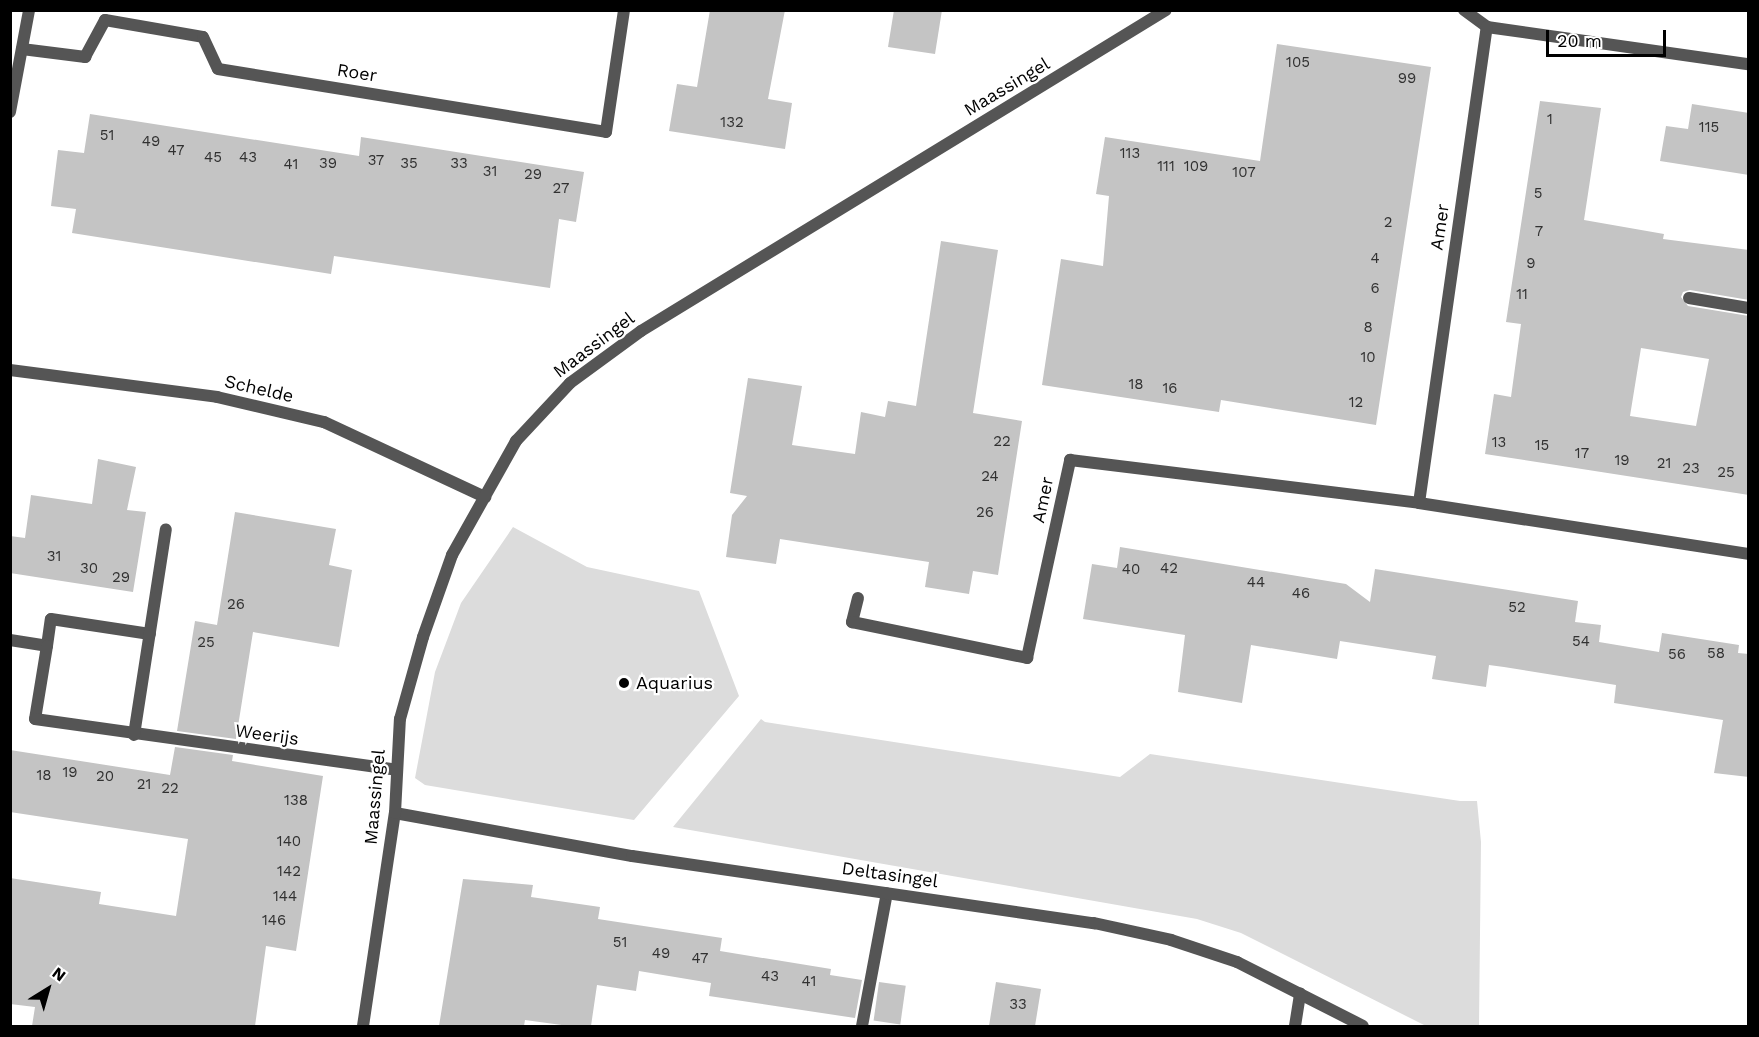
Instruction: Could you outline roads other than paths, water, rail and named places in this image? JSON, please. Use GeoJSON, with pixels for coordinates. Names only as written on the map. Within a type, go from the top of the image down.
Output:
{"type":"FeatureCollection","features":[{"type":"Feature","properties":{"kind":"street"},"geometry":{"type":"LineString","coordinates":[[10,112],[29,10]]}},
{"type":"Feature","properties":{"kind":"street","name":"Roer"},"geometry":{"type":"LineString","coordinates":[[22,49],[85,57],[105,20],[202,37],[218,69],[606,132],[624,10]]}},
{"type":"Feature","properties":{"kind":"street","name":"Maassingel"},"geometry":{"type":"LineString","coordinates":[[363,1026],[395,813],[400,719],[423,637],[452,555],[516,441],[570,383],[642,330],[1166,10]]}},
{"type":"Feature","properties":{"kind":"street"},"geometry":{"type":"LineString","coordinates":[[1464,10],[1487,27],[1749,64]]}},
{"type":"Feature","properties":{"kind":"street","name":"Amer"},"geometry":{"type":"LineString","coordinates":[[1419,503],[1487,27]]}},
{"type":"Feature","properties":{"kind":"street"},"geometry":{"type":"LineString","coordinates":[[1689,298],[1749,309]]}},
{"type":"Feature","properties":{"kind":"street","name":"Schelde"},"geometry":{"type":"LineString","coordinates":[[10,369],[218,397],[324,422],[485,497]]}},
{"type":"Feature","properties":{"kind":"street","name":"Amer"},"geometry":{"type":"LineString","coordinates":[[858,598],[852,622],[1027,658],[1070,460],[1419,503],[1749,554]]}},
{"type":"Feature","properties":{"kind":"street"},"geometry":{"type":"LineString","coordinates":[[134,735],[166,529]]}},
{"type":"Feature","properties":{"kind":"street","name":"Weerijs"},"geometry":{"type":"LineString","coordinates":[[150,634],[51,619],[35,719],[134,735],[396,770]]}},
{"type":"Feature","properties":{"kind":"street"},"geometry":{"type":"LineString","coordinates":[[10,640],[47,645]]}},
{"type":"Feature","properties":{"kind":"street","name":"Deltasingel"},"geometry":{"type":"LineString","coordinates":[[395,813],[632,856],[1094,922],[1171,940],[1237,962],[1363,1026]]}},
{"type":"Feature","properties":{"kind":"street"},"geometry":{"type":"LineString","coordinates":[[862,1026],[887,893]]}},
{"type":"Feature","properties":{"kind":"street"},"geometry":{"type":"LineString","coordinates":[[1295,1026],[1300,993]]}},
{"type":"Feature","properties":{"kind":"place","name":"Aquarius"},"geometry":{"type":"Point","coordinates":[624,683]}}]}
